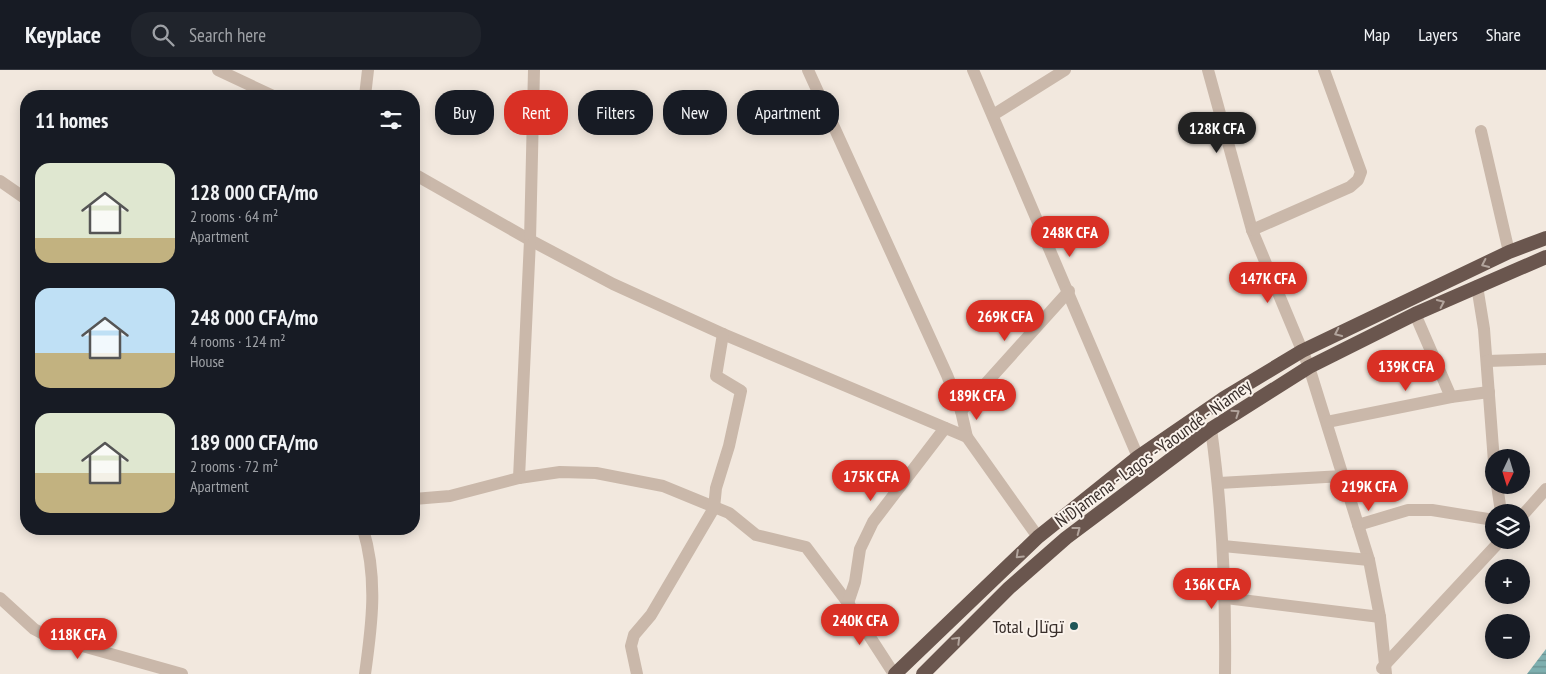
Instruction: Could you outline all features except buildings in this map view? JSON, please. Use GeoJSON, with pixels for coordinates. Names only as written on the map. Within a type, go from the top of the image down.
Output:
{"type":"FeatureCollection","features":[{"type":"Feature","properties":{"kind":"highway","name":"N'Djamena - Lagos - Yaoundé - Niamey"},"geometry":{"type":"LineString","coordinates":[[895,674],[1038,537],[1138,457],[1224,398],[1302,350],[1509,252],[1546,238]]}},
{"type":"Feature","properties":{"kind":"highway","name":"N'Djamena - Lagos - Yaoundé - Niamey"},"geometry":{"type":"LineString","coordinates":[[923,674],[1009,588],[1066,538],[1211,429],[1309,367],[1415,314],[1546,257]]}},
{"type":"Feature","properties":{"kind":"street"},"geometry":{"type":"LineString","coordinates":[[218,70],[260,90]]}},
{"type":"Feature","properties":{"kind":"street"},"geometry":{"type":"LineString","coordinates":[[366,90],[368,70]]}},
{"type":"Feature","properties":{"kind":"street"},"geometry":{"type":"LineString","coordinates":[[519,478],[530,240],[534,70]]}},
{"type":"Feature","properties":{"kind":"street"},"geometry":{"type":"LineString","coordinates":[[808,70],[947,375],[961,411],[967,437],[1038,537]]}},
{"type":"Feature","properties":{"kind":"street"},"geometry":{"type":"LineString","coordinates":[[973,70],[1069,291],[1138,457]]}},
{"type":"Feature","properties":{"kind":"street"},"geometry":{"type":"LineString","coordinates":[[992,115],[1065,70]]}},
{"type":"Feature","properties":{"kind":"street"},"geometry":{"type":"LineString","coordinates":[[1208,70],[1252,230],[1309,367],[1369,560],[1380,617],[1383,671]]}},
{"type":"Feature","properties":{"kind":"street"},"geometry":{"type":"LineString","coordinates":[[1252,230],[1350,187],[1358,180],[1361,172],[1324,70]]}},
{"type":"Feature","properties":{"kind":"street"},"geometry":{"type":"LineString","coordinates":[[1481,131],[1509,252]]}},
{"type":"Feature","properties":{"kind":"street"},"geometry":{"type":"LineString","coordinates":[[420,177],[530,240],[613,284],[723,334],[967,437]]}},
{"type":"Feature","properties":{"kind":"street"},"geometry":{"type":"LineString","coordinates":[[0,182],[20,195]]}},
{"type":"Feature","properties":{"kind":"street"},"geometry":{"type":"LineString","coordinates":[[1477,286],[1487,361],[1493,449]]}},
{"type":"Feature","properties":{"kind":"street"},"geometry":{"type":"LineString","coordinates":[[961,411],[1069,291]]}},
{"type":"Feature","properties":{"kind":"street"},"geometry":{"type":"LineString","coordinates":[[1415,314],[1451,397]]}},
{"type":"Feature","properties":{"kind":"street"},"geometry":{"type":"LineString","coordinates":[[637,674],[631,646],[634,635],[651,615],[714,508],[716,488],[729,446],[741,391],[716,376],[723,334]]}},
{"type":"Feature","properties":{"kind":"street"},"geometry":{"type":"LineString","coordinates":[[1487,361],[1546,359]]}},
{"type":"Feature","properties":{"kind":"street"},"geometry":{"type":"LineString","coordinates":[[1327,422],[1451,397],[1489,392]]}},
{"type":"Feature","properties":{"kind":"street"},"geometry":{"type":"LineString","coordinates":[[848,603],[855,582],[860,548],[873,522],[945,428]]}},
{"type":"Feature","properties":{"kind":"street"},"geometry":{"type":"LineString","coordinates":[[1211,429],[1219,483],[1226,598],[1225,674]]}},
{"type":"Feature","properties":{"kind":"street"},"geometry":{"type":"LineString","coordinates":[[420,498],[450,496],[519,478],[560,472],[596,473],[663,486],[714,508],[729,512],[756,535],[806,547],[848,603],[895,674]]}},
{"type":"Feature","properties":{"kind":"street"},"geometry":{"type":"LineString","coordinates":[[1219,483],[1344,476]]}},
{"type":"Feature","properties":{"kind":"street"},"geometry":{"type":"LineString","coordinates":[[1530,507],[1546,489]]}},
{"type":"Feature","properties":{"kind":"street"},"geometry":{"type":"LineString","coordinates":[[1358,525],[1408,510],[1432,510],[1485,519]]}},
{"type":"Feature","properties":{"kind":"street"},"geometry":{"type":"LineString","coordinates":[[365,535],[369,550],[373,611],[365,674]]}},
{"type":"Feature","properties":{"kind":"street"},"geometry":{"type":"LineString","coordinates":[[1223,546],[1369,560]]}},
{"type":"Feature","properties":{"kind":"street"},"geometry":{"type":"LineString","coordinates":[[1383,671],[1492,549]]}},
{"type":"Feature","properties":{"kind":"street"},"geometry":{"type":"LineString","coordinates":[[0,598],[34,629],[47,636],[182,674]]}},
{"type":"Feature","properties":{"kind":"street"},"geometry":{"type":"LineString","coordinates":[[1226,598],[1380,617]]}},
{"type":"Feature","properties":{"kind":"water"},"geometry":{"type":"Polygon","coordinates":[[[1546,649],[1546,674],[1527,674],[1546,649]]]}},
{"type":"Feature","properties":{"kind":"place","name":"Total توتال"},"geometry":{"type":"Point","coordinates":[1074,626]}}]}
